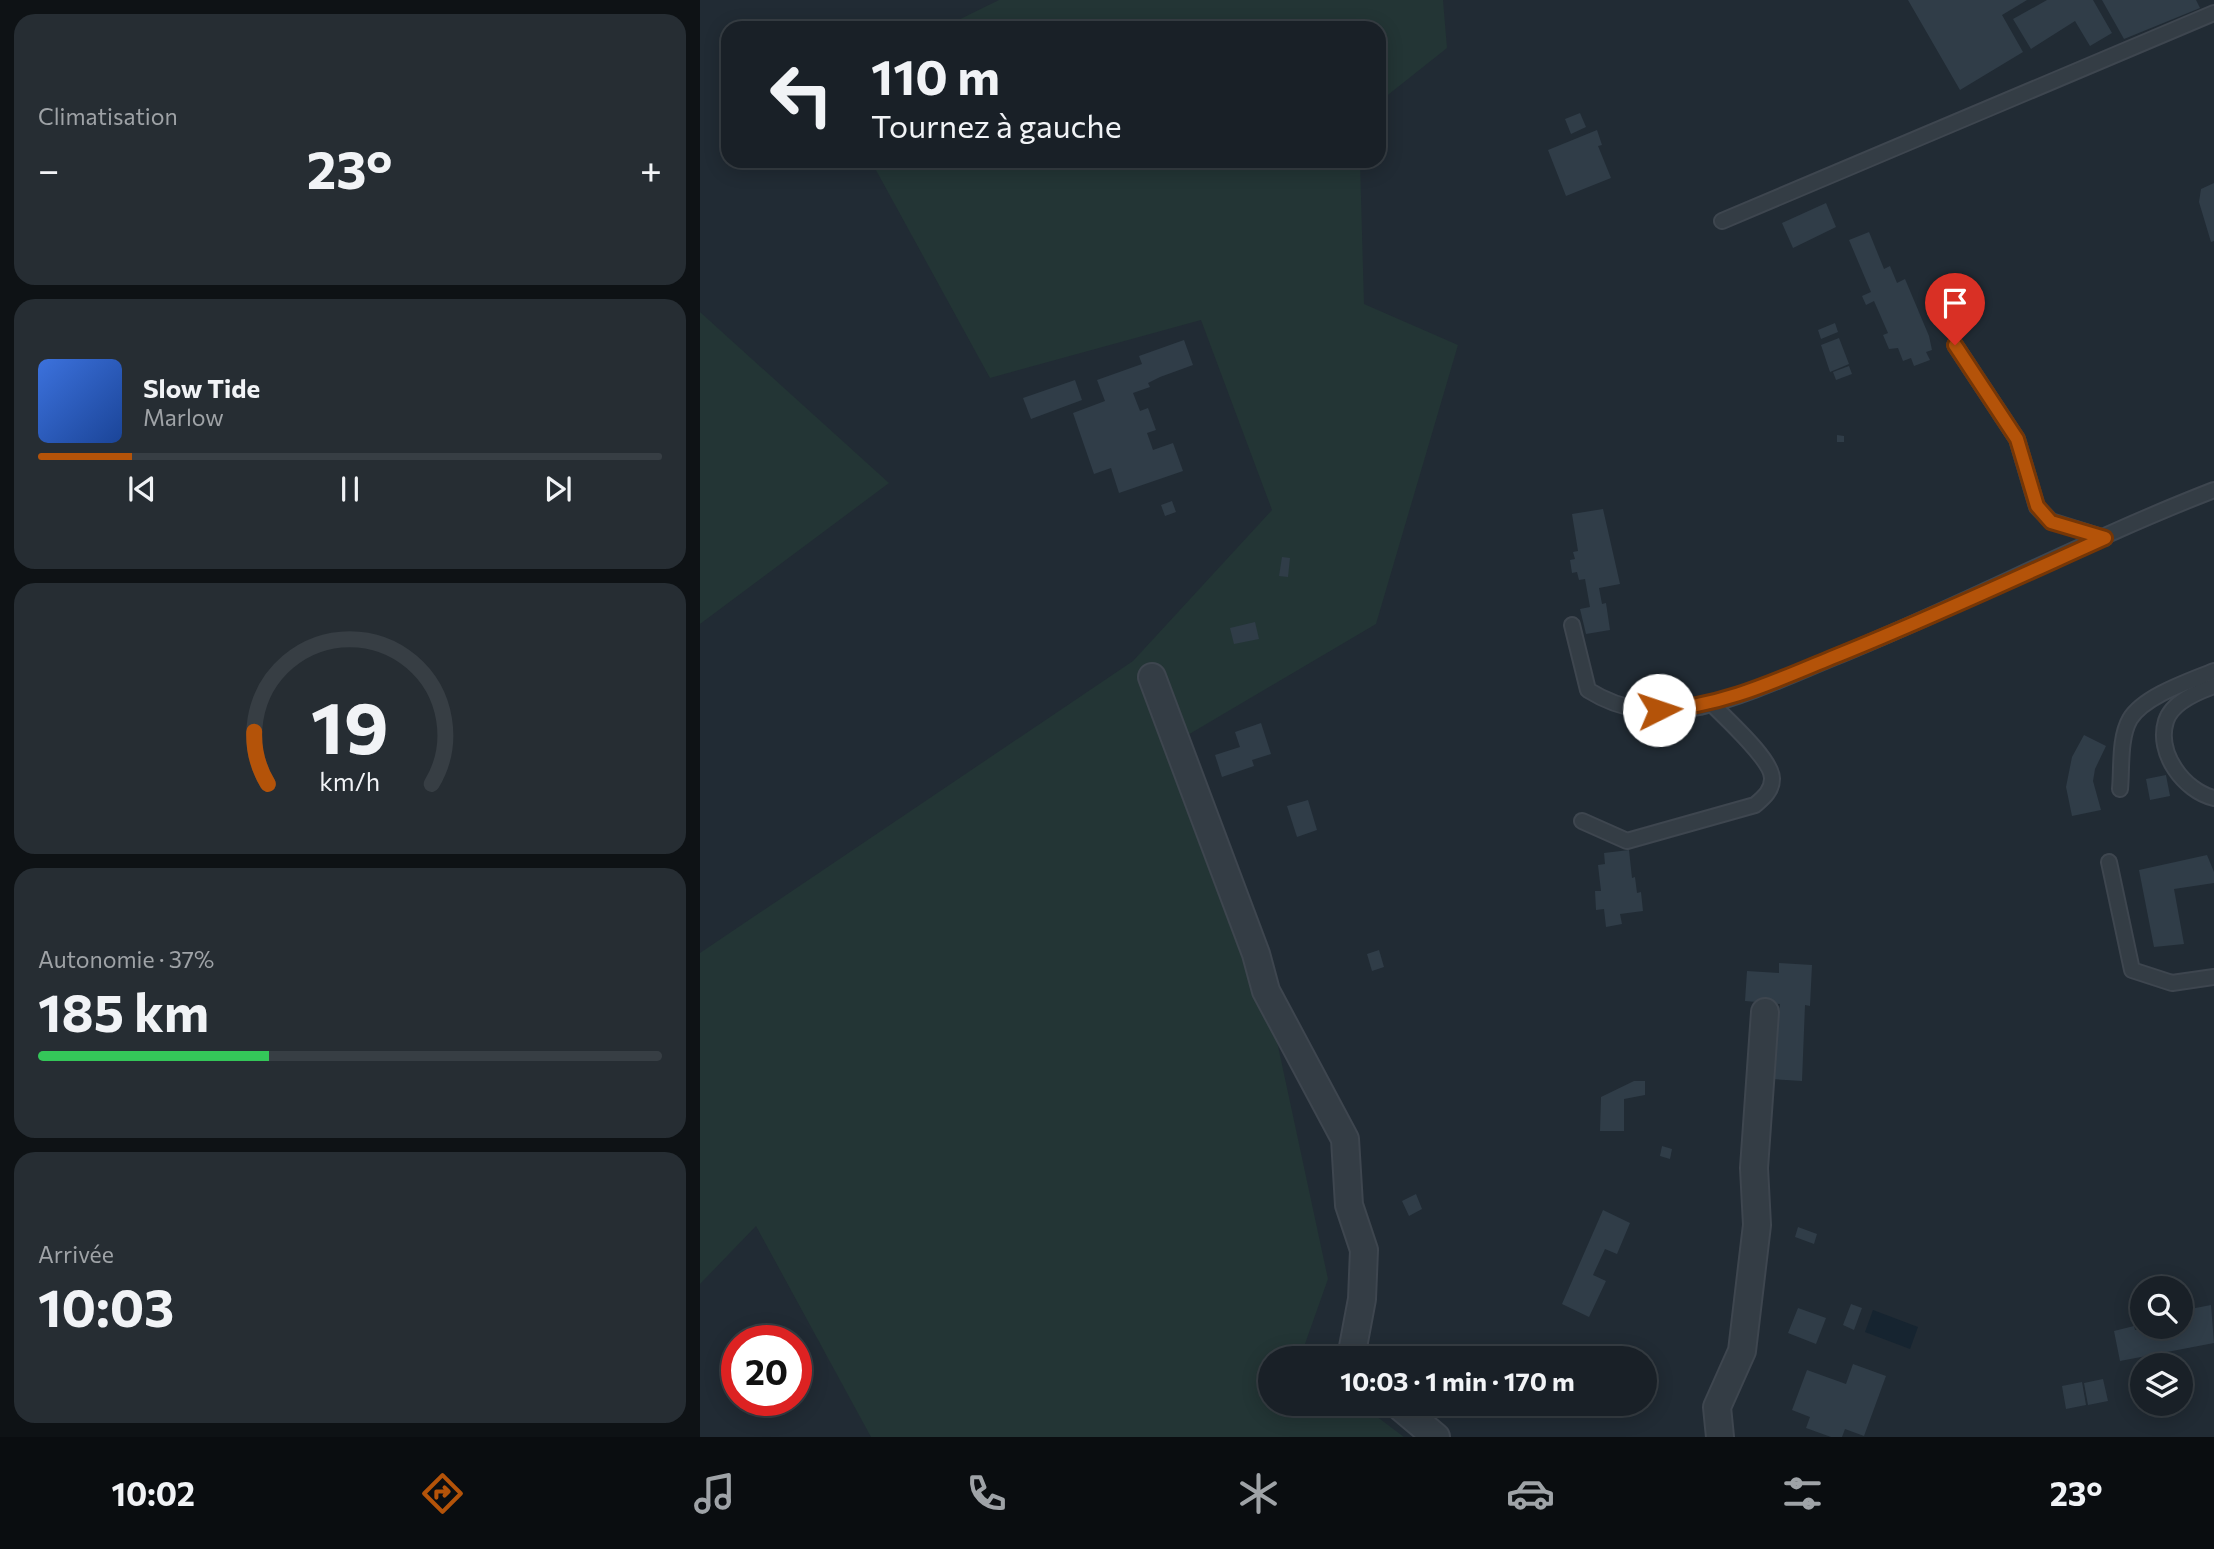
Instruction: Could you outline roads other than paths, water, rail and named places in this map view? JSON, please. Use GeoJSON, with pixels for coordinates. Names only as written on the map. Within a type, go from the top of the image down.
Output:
{"type":"FeatureCollection","features":[{"type":"Feature","properties":{"kind":"street"},"geometry":{"type":"LineString","coordinates":[[1152,677],[1256,954],[1266,991],[1345,1139],[1349,1205],[1364,1250],[1362,1299],[1353,1346]]}},
{"type":"Feature","properties":{"kind":"street"},"geometry":{"type":"LineString","coordinates":[[1720,1437],[1717,1408],[1742,1351],[1757,1226],[1754,1168],[1765,1012]]}},
{"type":"Feature","properties":{"kind":"street"},"geometry":{"type":"LineString","coordinates":[[1412,1416],[1436,1437]]}},
{"type":"Feature","properties":{"kind":"lane"},"geometry":{"type":"LineString","coordinates":[[1722,221],[2214,13]]}},
{"type":"Feature","properties":{"kind":"lane"},"geometry":{"type":"LineString","coordinates":[[1955,345],[2017,439],[2037,506],[2051,522],[2105,538]]}},
{"type":"Feature","properties":{"kind":"lane"},"geometry":{"type":"LineString","coordinates":[[1572,625],[1588,690],[1612,706],[1639,711],[1711,704],[1753,690],[1913,625],[2214,490]]}},
{"type":"Feature","properties":{"kind":"lane"},"geometry":{"type":"LineString","coordinates":[[2120,789],[2124,741],[2130,719],[2157,696],[2214,671]]}},
{"type":"Feature","properties":{"kind":"lane"},"geometry":{"type":"LineString","coordinates":[[2214,686],[2179,703],[2166,720],[2166,746],[2175,771],[2204,795],[2214,798]]}},
{"type":"Feature","properties":{"kind":"lane"},"geometry":{"type":"LineString","coordinates":[[1582,821],[1627,841],[1755,805],[1768,794],[1773,778],[1766,762],[1711,704]]}},
{"type":"Feature","properties":{"kind":"lane"},"geometry":{"type":"LineString","coordinates":[[2109,862],[2132,970],[2172,983],[2214,976]]}},
{"type":"Feature","properties":{"kind":"water"},"geometry":{"type":"Polygon","coordinates":[[[1873,1310],[1918,1327],[1910,1349],[1865,1332],[1873,1310]]]}}]}
